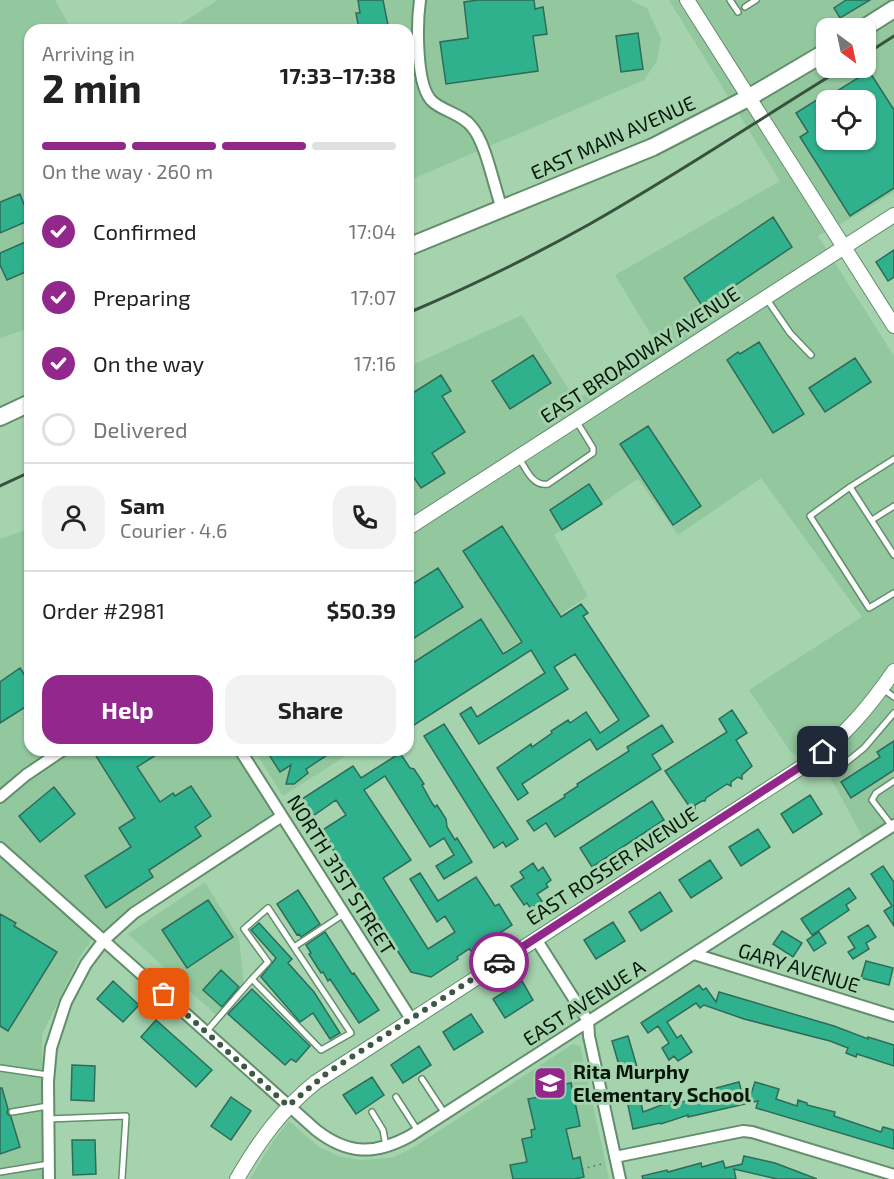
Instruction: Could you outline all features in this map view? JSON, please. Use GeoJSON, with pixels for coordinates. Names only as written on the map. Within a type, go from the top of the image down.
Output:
{"type":"FeatureCollection","features":[{"type":"Feature","properties":{"kind":"main road"},"geometry":{"type":"LineString","coordinates":[[876,20],[894,9]]}},
{"type":"Feature","properties":{"kind":"main road","name":"EAST MAIN AVENUE"},"geometry":{"type":"LineString","coordinates":[[414,245],[653,147],[748,98],[816,58]]}},
{"type":"Feature","properties":{"kind":"main road"},"geometry":{"type":"LineString","coordinates":[[0,417],[24,406]]}},
{"type":"Feature","properties":{"kind":"street"},"geometry":{"type":"LineString","coordinates":[[420,0],[417,39],[425,91],[432,102],[461,117],[473,127],[481,144],[502,208]]}},
{"type":"Feature","properties":{"kind":"street"},"geometry":{"type":"LineString","coordinates":[[687,0],[894,326]]}},
{"type":"Feature","properties":{"kind":"street","name":"EAST BROADWAY AVENUE"},"geometry":{"type":"LineString","coordinates":[[414,524],[894,215]]}},
{"type":"Feature","properties":{"kind":"street","name":"EAST ROSSER AVENUE"},"geometry":{"type":"LineString","coordinates":[[237,1179],[261,1140],[288,1106],[327,1073],[826,750],[857,720],[894,671]]}},
{"type":"Feature","properties":{"kind":"street"},"geometry":{"type":"LineString","coordinates":[[0,797],[26,775],[54,756]]}},
{"type":"Feature","properties":{"kind":"street","name":"NORTH 31ST STREET"},"geometry":{"type":"LineString","coordinates":[[244,756],[411,1019]]}},
{"type":"Feature","properties":{"kind":"street"},"geometry":{"type":"LineString","coordinates":[[49,1179],[48,1074],[53,1040],[66,1002],[80,974],[104,940],[134,913],[282,816]]}},
{"type":"Feature","properties":{"kind":"street","name":"EAST AVENUE A"},"geometry":{"type":"LineString","coordinates":[[0,848],[316,1130],[334,1143],[361,1150],[387,1147],[418,1131],[893,826]]}},
{"type":"Feature","properties":{"kind":"street"},"geometry":{"type":"LineString","coordinates":[[536,939],[588,1021],[589,1036],[620,1179]]}},
{"type":"Feature","properties":{"kind":"street","name":"GARY AVENUE"},"geometry":{"type":"LineString","coordinates":[[694,954],[894,1017]]}},
{"type":"Feature","properties":{"kind":"street"},"geometry":{"type":"LineString","coordinates":[[615,1157],[743,1131],[894,1175]]}},
{"type":"Feature","properties":{"kind":"lane"},"geometry":{"type":"LineString","coordinates":[[730,0],[738,12]]}},
{"type":"Feature","properties":{"kind":"lane"},"geometry":{"type":"LineString","coordinates":[[745,7],[756,0]]}},
{"type":"Feature","properties":{"kind":"lane"},"geometry":{"type":"LineString","coordinates":[[765,297],[790,333],[811,355]]}},
{"type":"Feature","properties":{"kind":"lane"},"geometry":{"type":"LineString","coordinates":[[518,457],[535,481],[541,485],[548,484],[593,453],[593,448],[576,420]]}},
{"type":"Feature","properties":{"kind":"lane"},"geometry":{"type":"LineString","coordinates":[[894,459],[810,516],[869,608],[894,593]]}},
{"type":"Feature","properties":{"kind":"lane"},"geometry":{"type":"LineString","coordinates":[[850,488],[894,555]]}},
{"type":"Feature","properties":{"kind":"lane"},"geometry":{"type":"LineString","coordinates":[[872,520],[894,506]]}},
{"type":"Feature","properties":{"kind":"lane"},"geometry":{"type":"LineString","coordinates":[[882,689],[894,697]]}},
{"type":"Feature","properties":{"kind":"lane"},"geometry":{"type":"LineString","coordinates":[[826,750],[843,765],[864,748],[894,713]]}},
{"type":"Feature","properties":{"kind":"lane"},"geometry":{"type":"LineString","coordinates":[[893,826],[872,800],[876,793],[894,781]]}},
{"type":"Feature","properties":{"kind":"lane"},"geometry":{"type":"LineString","coordinates":[[206,1032],[252,979],[268,962],[244,929],[268,908],[351,1033],[321,1050],[252,979]]}},
{"type":"Feature","properties":{"kind":"lane"},"geometry":{"type":"LineString","coordinates":[[294,947],[344,914]]}},
{"type":"Feature","properties":{"kind":"lane"},"geometry":{"type":"LineString","coordinates":[[0,1068],[48,1074]]}},
{"type":"Feature","properties":{"kind":"lane"},"geometry":{"type":"LineString","coordinates":[[422,1078],[445,1114]]}},
{"type":"Feature","properties":{"kind":"lane"},"geometry":{"type":"LineString","coordinates":[[396,1097],[418,1131]]}},
{"type":"Feature","properties":{"kind":"lane"},"geometry":{"type":"LineString","coordinates":[[12,1112],[48,1106]]}},
{"type":"Feature","properties":{"kind":"lane"},"geometry":{"type":"LineString","coordinates":[[372,1112],[383,1130],[387,1147]]}},
{"type":"Feature","properties":{"kind":"lane"},"geometry":{"type":"LineString","coordinates":[[48,1119],[126,1116],[122,1179]]}},
{"type":"Feature","properties":{"kind":"lane"},"geometry":{"type":"LineString","coordinates":[[0,1172],[49,1164]]}},
{"type":"Feature","properties":{"kind":"path"},"geometry":{"type":"LineString","coordinates":[[582,1169],[602,1164]]}},
{"type":"Feature","properties":{"kind":"shaded area"},"geometry":{"type":"Polygon","coordinates":[[[0,0],[55,0],[69,24],[24,24],[24,330],[0,338],[0,0]]]}},
{"type":"Feature","properties":{"kind":"shaded area"},"geometry":{"type":"Polygon","coordinates":[[[218,0],[630,0],[647,8],[661,39],[657,61],[644,80],[414,178],[414,24],[180,24],[218,0]]]}},
{"type":"Feature","properties":{"kind":"shaded area"},"geometry":{"type":"Polygon","coordinates":[[[669,0],[894,0],[894,192],[818,236],[894,356],[894,834],[869,849],[828,773],[790,751],[749,690],[862,617],[761,478],[678,535],[638,479],[554,535],[588,596],[414,711],[414,364],[522,315],[576,401],[656,343],[615,275],[780,181],[669,0]]]}},
{"type":"Feature","properties":{"kind":"shaded area"},"geometry":{"type":"Polygon","coordinates":[[[24,530],[24,756],[238,756],[274,813],[147,897],[91,941],[79,958],[42,1035],[43,1179],[0,1179],[0,539],[24,530]]]}},
{"type":"Feature","properties":{"kind":"shaded area"},"geometry":{"type":"Polygon","coordinates":[[[258,756],[346,756],[283,796],[258,756]]]}},
{"type":"Feature","properties":{"kind":"shaded area"},"geometry":{"type":"Polygon","coordinates":[[[205,882],[239,938],[244,985],[216,1015],[128,934],[205,882]]]}},
{"type":"Feature","properties":{"kind":"shaded area","name":"Rita Murphy Elementary School"},"geometry":{"type":"Polygon","coordinates":[[[573,1044],[580,1046],[609,1179],[250,1179],[273,1141],[289,1121],[319,1147],[339,1156],[360,1160],[391,1158],[411,1149],[573,1044]]]}},
{"type":"Feature","properties":{"kind":"building"},"geometry":{"type":"Polygon","coordinates":[[[358,0],[383,0],[388,24],[358,24],[356,13],[360,13],[358,0]]]}},
{"type":"Feature","properties":{"kind":"building"},"geometry":{"type":"Polygon","coordinates":[[[534,0],[535,9],[543,7],[547,34],[533,36],[538,71],[446,84],[440,42],[468,38],[464,2],[534,0]]]}},
{"type":"Feature","properties":{"kind":"building"},"geometry":{"type":"Polygon","coordinates":[[[846,0],[870,0],[840,18],[834,8],[846,0]]]}},
{"type":"Feature","properties":{"kind":"building"},"geometry":{"type":"Polygon","coordinates":[[[638,33],[643,69],[621,72],[616,36],[638,33]]]}},
{"type":"Feature","properties":{"kind":"building"},"geometry":{"type":"Polygon","coordinates":[[[858,78],[873,78],[894,110],[894,188],[850,216],[800,137],[808,132],[796,113],[816,100],[816,150],[876,150],[876,90],[839,90],[858,78]]]}},
{"type":"Feature","properties":{"kind":"building"},"geometry":{"type":"Polygon","coordinates":[[[20,194],[24,204],[24,223],[0,233],[0,202],[20,194]]]}},
{"type":"Feature","properties":{"kind":"building"},"geometry":{"type":"Polygon","coordinates":[[[773,217],[792,247],[703,307],[684,278],[773,217]]]}},
{"type":"Feature","properties":{"kind":"building"},"geometry":{"type":"Polygon","coordinates":[[[24,243],[24,273],[7,280],[0,265],[0,253],[24,243]]]}},
{"type":"Feature","properties":{"kind":"building"},"geometry":{"type":"Polygon","coordinates":[[[894,250],[894,277],[888,281],[876,262],[894,250]]]}},
{"type":"Feature","properties":{"kind":"building"},"geometry":{"type":"Polygon","coordinates":[[[759,342],[804,414],[773,433],[727,360],[759,342]]]}},
{"type":"Feature","properties":{"kind":"building"},"geometry":{"type":"Polygon","coordinates":[[[533,355],[551,383],[510,409],[492,381],[533,355]]]}},
{"type":"Feature","properties":{"kind":"building"},"geometry":{"type":"Polygon","coordinates":[[[855,358],[871,382],[825,412],[809,388],[855,358]]]}},
{"type":"Feature","properties":{"kind":"building"},"geometry":{"type":"Polygon","coordinates":[[[441,375],[451,391],[442,396],[465,432],[432,453],[445,473],[421,488],[414,478],[414,392],[441,375]]]}},
{"type":"Feature","properties":{"kind":"building"},"geometry":{"type":"Polygon","coordinates":[[[648,426],[701,506],[673,525],[620,444],[648,426]]]}},
{"type":"Feature","properties":{"kind":"building"},"geometry":{"type":"Polygon","coordinates":[[[589,484],[602,504],[562,530],[550,510],[589,484]]]}},
{"type":"Feature","properties":{"kind":"building"},"geometry":{"type":"Polygon","coordinates":[[[502,526],[561,617],[581,604],[588,613],[583,616],[649,716],[597,750],[590,739],[522,784],[528,793],[518,800],[497,768],[531,744],[532,747],[568,720],[570,723],[586,712],[600,733],[619,720],[575,654],[554,667],[568,689],[479,744],[460,714],[471,707],[477,717],[545,673],[531,650],[414,725],[414,662],[481,619],[503,654],[522,642],[463,551],[502,526]]]}},
{"type":"Feature","properties":{"kind":"building"},"geometry":{"type":"Polygon","coordinates":[[[438,568],[463,607],[414,638],[414,583],[438,568]]]}},
{"type":"Feature","properties":{"kind":"building"},"geometry":{"type":"Polygon","coordinates":[[[20,668],[24,674],[24,708],[0,723],[0,682],[20,668]]]}},
{"type":"Feature","properties":{"kind":"building"},"geometry":{"type":"Polygon","coordinates":[[[732,710],[747,733],[736,740],[752,766],[742,775],[742,779],[738,777],[731,782],[731,786],[727,784],[705,801],[695,805],[695,809],[689,806],[665,771],[727,732],[719,719],[732,710]]]}},
{"type":"Feature","properties":{"kind":"building"},"geometry":{"type":"Polygon","coordinates":[[[444,724],[518,839],[506,847],[503,842],[494,848],[424,736],[444,724]]]}},
{"type":"Feature","properties":{"kind":"building"},"geometry":{"type":"Polygon","coordinates":[[[662,725],[673,742],[652,755],[661,769],[555,837],[546,823],[534,831],[527,821],[565,797],[564,795],[578,786],[577,784],[629,751],[627,747],[662,725]]]}},
{"type":"Feature","properties":{"kind":"building"},"geometry":{"type":"Polygon","coordinates":[[[894,741],[894,770],[851,798],[841,782],[880,757],[877,752],[894,741]]]}},
{"type":"Feature","properties":{"kind":"building"},"geometry":{"type":"Polygon","coordinates":[[[96,756],[154,756],[137,767],[160,802],[173,793],[175,796],[191,786],[211,816],[195,827],[201,836],[149,870],[153,877],[106,908],[85,876],[131,847],[119,828],[135,818],[96,756]]]}},
{"type":"Feature","properties":{"kind":"building"},"geometry":{"type":"Polygon","coordinates":[[[270,756],[326,756],[306,769],[308,773],[294,784],[286,784],[291,765],[280,772],[270,756]]]}},
{"type":"Feature","properties":{"kind":"building"},"geometry":{"type":"Polygon","coordinates":[[[395,756],[402,756],[424,784],[422,785],[432,803],[435,807],[437,805],[446,819],[447,827],[472,862],[444,879],[436,866],[454,855],[444,838],[430,847],[385,776],[364,790],[411,860],[383,878],[428,949],[455,932],[445,916],[437,922],[410,879],[420,873],[438,901],[476,877],[495,906],[499,904],[512,925],[471,951],[469,949],[431,977],[411,972],[321,831],[346,815],[336,800],[313,816],[302,799],[353,766],[361,778],[395,756]]]}},
{"type":"Feature","properties":{"kind":"building"},"geometry":{"type":"Polygon","coordinates":[[[54,787],[75,814],[40,842],[19,816],[54,787]]]}},
{"type":"Feature","properties":{"kind":"building"},"geometry":{"type":"Polygon","coordinates":[[[810,795],[822,814],[793,833],[781,814],[810,795]]]}},
{"type":"Feature","properties":{"kind":"building"},"geometry":{"type":"Polygon","coordinates":[[[652,801],[664,820],[592,867],[580,848],[652,801]]]}},
{"type":"Feature","properties":{"kind":"building"},"geometry":{"type":"Polygon","coordinates":[[[758,829],[770,847],[741,866],[729,847],[758,829]]]}},
{"type":"Feature","properties":{"kind":"building"},"geometry":{"type":"Polygon","coordinates":[[[710,860],[722,878],[691,898],[679,880],[710,860]]]}},
{"type":"Feature","properties":{"kind":"building"},"geometry":{"type":"Polygon","coordinates":[[[533,863],[538,871],[543,867],[551,880],[546,884],[548,887],[537,894],[542,901],[531,909],[527,903],[524,905],[511,886],[524,878],[520,872],[533,863]]]}},
{"type":"Feature","properties":{"kind":"building"},"geometry":{"type":"Polygon","coordinates":[[[883,866],[894,882],[894,926],[884,911],[892,906],[871,874],[883,866]]]}},
{"type":"Feature","properties":{"kind":"building"},"geometry":{"type":"Polygon","coordinates":[[[849,888],[856,898],[846,905],[849,910],[812,935],[801,919],[849,888]]]}},
{"type":"Feature","properties":{"kind":"building"},"geometry":{"type":"Polygon","coordinates":[[[298,890],[320,924],[301,937],[297,935],[277,904],[298,890]]]}},
{"type":"Feature","properties":{"kind":"building"},"geometry":{"type":"Polygon","coordinates":[[[660,892],[672,911],[641,931],[629,912],[660,892]]]}},
{"type":"Feature","properties":{"kind":"building"},"geometry":{"type":"Polygon","coordinates":[[[208,900],[233,937],[187,968],[162,930],[208,900]]]}},
{"type":"Feature","properties":{"kind":"building"},"geometry":{"type":"Polygon","coordinates":[[[0,914],[16,923],[14,926],[57,952],[8,1031],[0,1026],[0,914]]]}},
{"type":"Feature","properties":{"kind":"building"},"geometry":{"type":"Polygon","coordinates":[[[613,922],[625,941],[596,959],[584,940],[613,922]]]}},
{"type":"Feature","properties":{"kind":"building"},"geometry":{"type":"Polygon","coordinates":[[[259,923],[292,959],[288,963],[314,992],[340,1033],[330,1039],[313,1013],[300,1022],[261,977],[276,958],[251,930],[259,923]]]}},
{"type":"Feature","properties":{"kind":"building"},"geometry":{"type":"Polygon","coordinates":[[[868,925],[876,937],[866,943],[869,949],[853,959],[848,952],[855,948],[848,937],[868,925]]]}},
{"type":"Feature","properties":{"kind":"building"},"geometry":{"type":"Polygon","coordinates":[[[782,931],[802,943],[793,957],[773,944],[782,931]]]}},
{"type":"Feature","properties":{"kind":"building"},"geometry":{"type":"Polygon","coordinates":[[[325,932],[379,1010],[359,1023],[330,979],[328,981],[323,972],[321,973],[309,954],[311,953],[306,945],[325,932]]]}},
{"type":"Feature","properties":{"kind":"building"},"geometry":{"type":"Polygon","coordinates":[[[819,932],[826,943],[814,951],[807,940],[819,932]]]}},
{"type":"Feature","properties":{"kind":"building"},"geometry":{"type":"Polygon","coordinates":[[[866,961],[893,968],[889,985],[861,978],[866,961]]]}},
{"type":"Feature","properties":{"kind":"building"},"geometry":{"type":"Polygon","coordinates":[[[221,970],[239,987],[222,1007],[203,990],[221,970]]]}},
{"type":"Feature","properties":{"kind":"building"},"geometry":{"type":"Polygon","coordinates":[[[113,981],[139,1005],[123,1022],[97,999],[113,981]]]}},
{"type":"Feature","properties":{"kind":"building"},"geometry":{"type":"Polygon","coordinates":[[[522,981],[533,1000],[505,1018],[493,999],[522,981]]]}},
{"type":"Feature","properties":{"kind":"building"},"geometry":{"type":"Polygon","coordinates":[[[699,985],[703,990],[706,988],[716,1002],[719,992],[894,1045],[894,1066],[857,1054],[856,1057],[846,1053],[848,1048],[830,1041],[744,1019],[704,1005],[700,1008],[696,1003],[667,1022],[677,1038],[681,1035],[692,1052],[678,1061],[674,1056],[669,1060],[662,1048],[669,1043],[658,1026],[648,1033],[641,1023],[699,985]]]}},
{"type":"Feature","properties":{"kind":"building"},"geometry":{"type":"Polygon","coordinates":[[[252,989],[310,1046],[296,1062],[291,1059],[285,1065],[228,1014],[252,989]]]}},
{"type":"Feature","properties":{"kind":"building"},"geometry":{"type":"Polygon","coordinates":[[[471,1014],[483,1032],[454,1050],[443,1032],[471,1014]]]}},
{"type":"Feature","properties":{"kind":"building"},"geometry":{"type":"Polygon","coordinates":[[[156,1020],[212,1070],[196,1087],[141,1037],[156,1020]]]}},
{"type":"Feature","properties":{"kind":"building"},"geometry":{"type":"Polygon","coordinates":[[[628,1036],[637,1067],[621,1072],[612,1041],[628,1036]]]}},
{"type":"Feature","properties":{"kind":"building"},"geometry":{"type":"Polygon","coordinates":[[[419,1046],[431,1065],[403,1083],[391,1065],[419,1046]]]}},
{"type":"Feature","properties":{"kind":"building"},"geometry":{"type":"Polygon","coordinates":[[[72,1065],[95,1066],[94,1101],[71,1100],[72,1065]]]}},
{"type":"Feature","properties":{"kind":"building"},"geometry":{"type":"Polygon","coordinates":[[[372,1077],[384,1095],[356,1114],[343,1095],[372,1077]]]}},
{"type":"Feature","properties":{"kind":"building"},"geometry":{"type":"Polygon","coordinates":[[[739,1082],[745,1104],[633,1129],[626,1096],[639,1093],[643,1112],[680,1098],[681,1102],[714,1096],[712,1089],[739,1082]]]}},
{"type":"Feature","properties":{"kind":"building"},"geometry":{"type":"Polygon","coordinates":[[[755,1082],[779,1089],[776,1099],[797,1106],[798,1100],[807,1105],[835,1112],[834,1116],[881,1132],[883,1127],[894,1130],[894,1149],[756,1108],[758,1101],[748,1103],[755,1082]]]}},
{"type":"Feature","properties":{"kind":"building"},"geometry":{"type":"Polygon","coordinates":[[[571,1083],[580,1126],[566,1129],[573,1159],[580,1157],[584,1177],[513,1179],[510,1165],[527,1162],[522,1139],[532,1137],[531,1130],[535,1129],[528,1099],[539,1097],[538,1090],[571,1083]]]}},
{"type":"Feature","properties":{"kind":"building"},"geometry":{"type":"Polygon","coordinates":[[[0,1088],[2,1088],[7,1113],[11,1117],[20,1147],[0,1154],[0,1088]]]}},
{"type":"Feature","properties":{"kind":"building"},"geometry":{"type":"Polygon","coordinates":[[[231,1097],[251,1111],[231,1140],[211,1126],[231,1097]]]}},
{"type":"Feature","properties":{"kind":"building"},"geometry":{"type":"Polygon","coordinates":[[[72,1140],[95,1140],[96,1174],[73,1175],[72,1140]]]}},
{"type":"Feature","properties":{"kind":"building"},"geometry":{"type":"Polygon","coordinates":[[[744,1156],[775,1163],[817,1179],[777,1179],[734,1169],[736,1179],[643,1179],[642,1176],[701,1163],[702,1167],[723,1161],[725,1168],[742,1164],[744,1156]]]}},
{"type":"Feature","properties":{"kind":"railway"},"geometry":{"type":"LineString","coordinates":[[876,48],[894,36]]}},
{"type":"Feature","properties":{"kind":"railway"},"geometry":{"type":"LineString","coordinates":[[414,310],[499,272],[588,225],[685,168],[827,78]]}},
{"type":"Feature","properties":{"kind":"railway"},"geometry":{"type":"LineString","coordinates":[[0,486],[24,475]]}},
{"type":"Feature","properties":{"kind":"way so far"},"geometry":{"type":"LineString","coordinates":[[164,994],[288,1106],[327,1073],[499,962]]}},
{"type":"Feature","properties":{"kind":"place","name":"Rita Murphy Elementary School"},"geometry":{"type":"Point","coordinates":[550,1083]}},
{"type":"Feature","properties":{"kind":"route"},"geometry":{"type":"LineString","coordinates":[[499,962],[823,752]]}}]}
